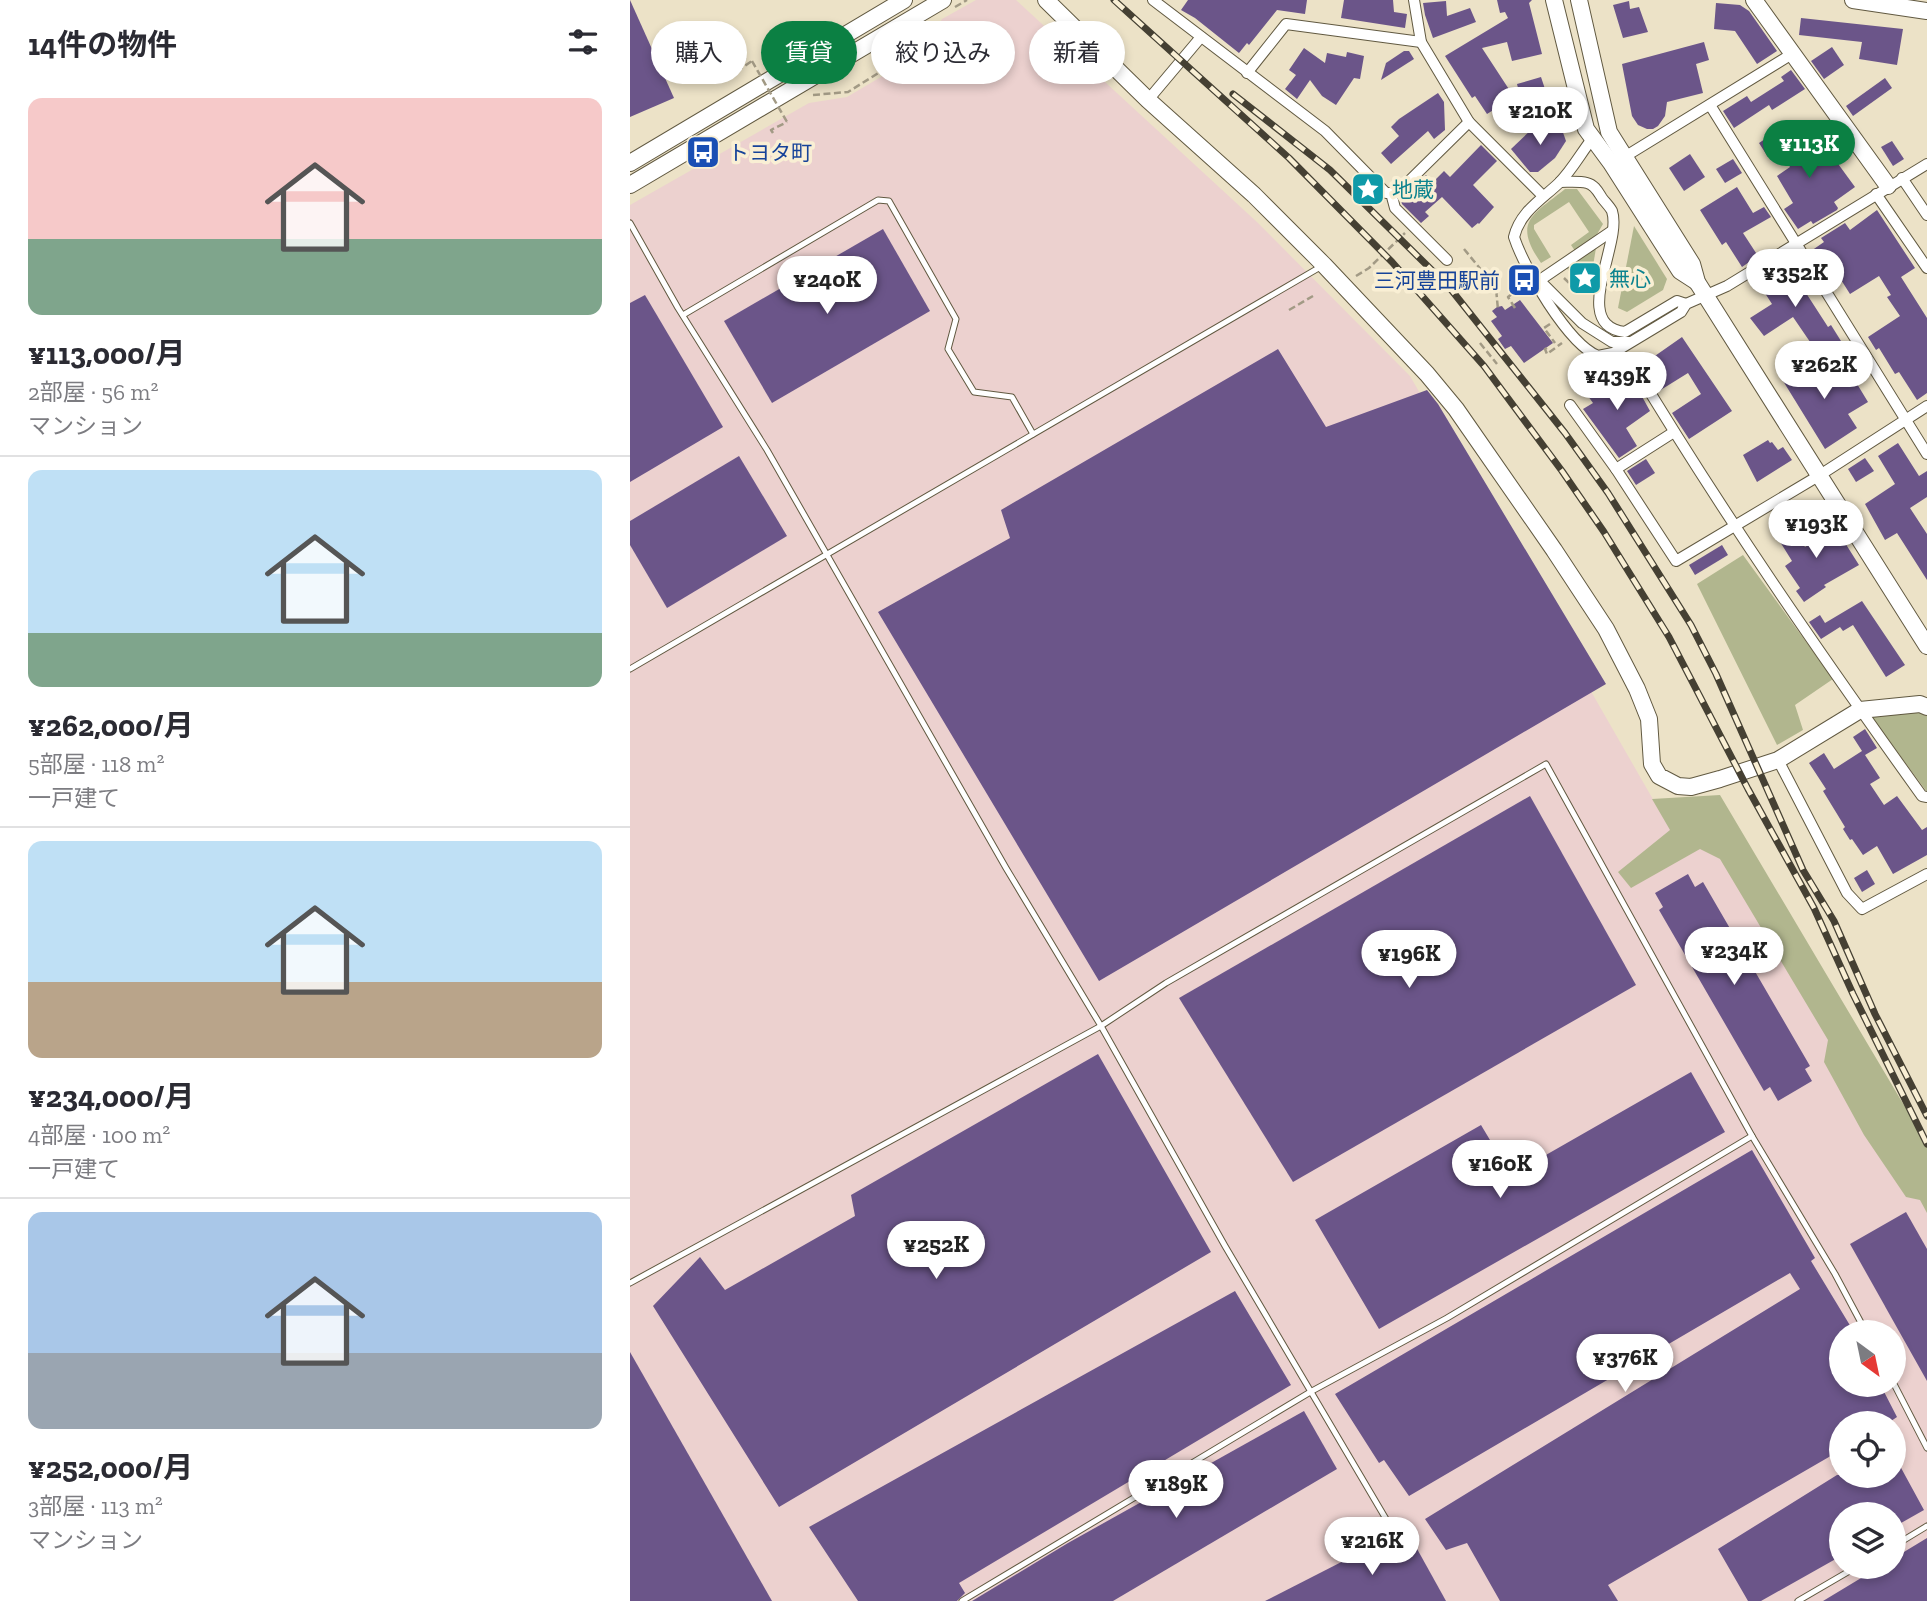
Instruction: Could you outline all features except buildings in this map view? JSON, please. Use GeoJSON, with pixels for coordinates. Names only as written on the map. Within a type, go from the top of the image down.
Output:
{"type":"FeatureCollection","features":[{"type":"Feature","properties":{"kind":"street"},"geometry":{"type":"LineString","coordinates":[[630,163],[904,0]]}},
{"type":"Feature","properties":{"kind":"street"},"geometry":{"type":"LineString","coordinates":[[1046,0],[1148,100],[1254,195],[1427,374],[1456,409],[1606,629],[1637,689],[1649,719],[1651,764],[1659,776],[1678,786],[1691,787],[1779,760],[1860,710],[1920,704],[1927,707]]}},
{"type":"Feature","properties":{"kind":"street"},"geometry":{"type":"LineString","coordinates":[[1153,0],[1325,131],[1386,193],[1397,193],[1469,122]]}},
{"type":"Feature","properties":{"kind":"street"},"geometry":{"type":"LineString","coordinates":[[1414,0],[1421,42],[1469,122],[1543,197]]}},
{"type":"Feature","properties":{"kind":"street"},"geometry":{"type":"LineString","coordinates":[[1554,0],[1586,130],[1680,271],[1702,288]]}},
{"type":"Feature","properties":{"kind":"street"},"geometry":{"type":"LineString","coordinates":[[1578,0],[1609,132],[1692,264],[1702,288],[1927,646]]}},
{"type":"Feature","properties":{"kind":"street"},"geometry":{"type":"LineString","coordinates":[[1754,0],[1889,186],[1927,268]]}},
{"type":"Feature","properties":{"kind":"street"},"geometry":{"type":"LineString","coordinates":[[1853,0],[1927,11]]}},
{"type":"Feature","properties":{"kind":"street"},"geometry":{"type":"LineString","coordinates":[[630,185],[944,7]]}},
{"type":"Feature","properties":{"kind":"street"},"geometry":{"type":"LineString","coordinates":[[1247,72],[1286,24],[1421,42]]}},
{"type":"Feature","properties":{"kind":"street"},"geometry":{"type":"LineString","coordinates":[[1148,100],[1201,37]]}},
{"type":"Feature","properties":{"kind":"street"},"geometry":{"type":"LineString","coordinates":[[1626,156],[1792,54]]}},
{"type":"Feature","properties":{"kind":"street"},"geometry":{"type":"LineString","coordinates":[[1710,105],[1927,454]]}},
{"type":"Feature","properties":{"kind":"street"},"geometry":{"type":"LineString","coordinates":[[1592,139],[1560,182],[1517,224],[1514,237],[1546,299],[1571,332],[1591,353],[1606,355],[1681,312],[1702,288],[1727,286],[1927,164]]}},
{"type":"Feature","properties":{"kind":"street"},"geometry":{"type":"LineString","coordinates":[[1560,182],[1587,182],[1593,185],[1612,211],[1612,231],[1598,305],[1609,327],[1625,332],[1677,301],[1686,304]]}},
{"type":"Feature","properties":{"kind":"street"},"geometry":{"type":"LineString","coordinates":[[1889,186],[1927,215]]}},
{"type":"Feature","properties":{"kind":"street"},"geometry":{"type":"LineString","coordinates":[[1391,193],[1395,208],[1447,260]]}},
{"type":"Feature","properties":{"kind":"street"},"geometry":{"type":"LineString","coordinates":[[1539,280],[1612,231]]}},
{"type":"Feature","properties":{"kind":"street"},"geometry":{"type":"LineString","coordinates":[[1527,264],[1539,280],[1582,323],[1612,342],[1630,342]]}},
{"type":"Feature","properties":{"kind":"street"},"geometry":{"type":"LineString","coordinates":[[1631,361],[1733,526],[1860,710],[1922,796],[1927,797]]}},
{"type":"Feature","properties":{"kind":"street"},"geometry":{"type":"LineString","coordinates":[[1570,405],[1676,561],[1820,475],[1927,406]]}},
{"type":"Feature","properties":{"kind":"street"},"geometry":{"type":"LineString","coordinates":[[1616,469],[1674,432]]}},
{"type":"Feature","properties":{"kind":"street"},"geometry":{"type":"LineString","coordinates":[[1779,760],[1847,893],[1862,909],[1927,874]]}},
{"type":"Feature","properties":{"kind":"lane"},"geometry":{"type":"LineString","coordinates":[[683,315],[878,200],[889,201],[956,319],[948,349],[974,392],[1012,397],[1033,435]]}},
{"type":"Feature","properties":{"kind":"lane"},"geometry":{"type":"LineString","coordinates":[[630,223],[683,315],[767,450],[1006,868],[1101,1026],[1225,1246],[1386,1519]]}},
{"type":"Feature","properties":{"kind":"lane"},"geometry":{"type":"LineString","coordinates":[[630,669],[1324,265]]}},
{"type":"Feature","properties":{"kind":"lane"},"geometry":{"type":"LineString","coordinates":[[630,1283],[1101,1026],[1166,983],[1546,764],[1752,1136],[1860,1320]]}},
{"type":"Feature","properties":{"kind":"lane"},"geometry":{"type":"LineString","coordinates":[[962,1601],[1312,1391],[1447,1318],[1752,1136]]}},
{"type":"Feature","properties":{"kind":"lane"},"geometry":{"type":"LineString","coordinates":[[1901,1397],[1927,1448]]}},
{"type":"Feature","properties":{"kind":"lane"},"geometry":{"type":"LineString","coordinates":[[1906,1539],[1927,1526]]}},
{"type":"Feature","properties":{"kind":"lane"},"geometry":{"type":"LineString","coordinates":[[1798,1601],[1836,1579]]}},
{"type":"Feature","properties":{"kind":"path"},"geometry":{"type":"LineString","coordinates":[[944,7],[967,0]]}},
{"type":"Feature","properties":{"kind":"path"},"geometry":{"type":"LineString","coordinates":[[807,96],[848,92],[920,47],[934,20]]}},
{"type":"Feature","properties":{"kind":"path"},"geometry":{"type":"LineString","coordinates":[[747,64],[752,61],[787,122],[771,130],[773,133]]}},
{"type":"Feature","properties":{"kind":"path"},"geometry":{"type":"LineString","coordinates":[[1356,276],[1369,268],[1412,225]]}},
{"type":"Feature","properties":{"kind":"path"},"geometry":{"type":"LineString","coordinates":[[1464,249],[1496,288],[1498,310]]}},
{"type":"Feature","properties":{"kind":"path"},"geometry":{"type":"LineString","coordinates":[[1620,273],[1629,275]]}},
{"type":"Feature","properties":{"kind":"path"},"geometry":{"type":"LineString","coordinates":[[1562,276],[1574,288],[1588,290]]}},
{"type":"Feature","properties":{"kind":"path"},"geometry":{"type":"LineString","coordinates":[[1515,308],[1508,297],[1522,286]]}},
{"type":"Feature","properties":{"kind":"path"},"geometry":{"type":"LineString","coordinates":[[1289,310],[1313,296]]}},
{"type":"Feature","properties":{"kind":"path"},"geometry":{"type":"LineString","coordinates":[[1550,324],[1544,328],[1555,343]]}},
{"type":"Feature","properties":{"kind":"path"},"geometry":{"type":"LineString","coordinates":[[1480,343],[1496,364]]}},
{"type":"Feature","properties":{"kind":"path"},"geometry":{"type":"LineString","coordinates":[[1546,348],[1547,354],[1562,343]]}},
{"type":"Feature","properties":{"kind":"shaded area"},"geometry":{"type":"Polygon","coordinates":[[[976,0],[1016,0],[1039,21],[1029,21],[1029,84],[1107,84],[1258,223],[1410,376],[1670,829],[1725,808],[1927,1193],[1927,1601],[630,1601],[630,205],[809,103],[847,97],[871,83],[1015,84],[1015,21],[941,21],[976,0]]]}},
{"type":"Feature","properties":{"kind":"green space"},"geometry":{"type":"Polygon","coordinates":[[[1565,189],[1577,189],[1603,224],[1596,236],[1575,251],[1571,245],[1589,232],[1569,202],[1534,225],[1551,257],[1541,263],[1532,249],[1527,228],[1536,213],[1565,189]]]}},
{"type":"Feature","properties":{"kind":"green space"},"geometry":{"type":"Polygon","coordinates":[[[1634,226],[1667,279],[1663,290],[1627,312],[1618,308],[1634,226]]]}},
{"type":"Feature","properties":{"kind":"green space"},"geometry":{"type":"Polygon","coordinates":[[[1596,248],[1590,284],[1578,283],[1566,267],[1596,248]]]}},
{"type":"Feature","properties":{"kind":"green space"},"geometry":{"type":"Polygon","coordinates":[[[1743,555],[1833,679],[1795,705],[1803,730],[1777,745],[1697,584],[1743,555]]]}},
{"type":"Feature","properties":{"kind":"green space"},"geometry":{"type":"Polygon","coordinates":[[[1917,711],[1927,715],[1927,792],[1870,715],[1917,711]]]}},
{"type":"Feature","properties":{"kind":"green space"},"geometry":{"type":"Polygon","coordinates":[[[1720,795],[1927,1144],[1927,1213],[1920,1200],[1906,1197],[1864,1135],[1824,1062],[1828,1040],[1720,859],[1700,849],[1631,888],[1618,872],[1670,830],[1652,799],[1720,795]]]}},
{"type":"Feature","properties":{"kind":"railway"},"geometry":{"type":"LineString","coordinates":[[1114,0],[1289,158],[1392,262],[1484,366],[1562,471],[1604,532],[1669,637],[1814,908],[1927,1144]]}},
{"type":"Feature","properties":{"kind":"railway"},"geometry":{"type":"LineString","coordinates":[[1233,94],[1330,170],[1449,287],[1565,433],[1608,493],[1691,625],[1716,674],[1803,870],[1834,921],[1875,1014],[1927,1116]]}},
{"type":"Feature","properties":{"kind":"place","name":"トヨタ町"},"geometry":{"type":"Point","coordinates":[703,152]}},
{"type":"Feature","properties":{"kind":"place","name":"地蔵"},"geometry":{"type":"Point","coordinates":[1368,189]}},
{"type":"Feature","properties":{"kind":"place","name":"無心"},"geometry":{"type":"Point","coordinates":[1585,278]}},
{"type":"Feature","properties":{"kind":"place","name":"三河豊田駅前"},"geometry":{"type":"Point","coordinates":[1524,280]}}]}
